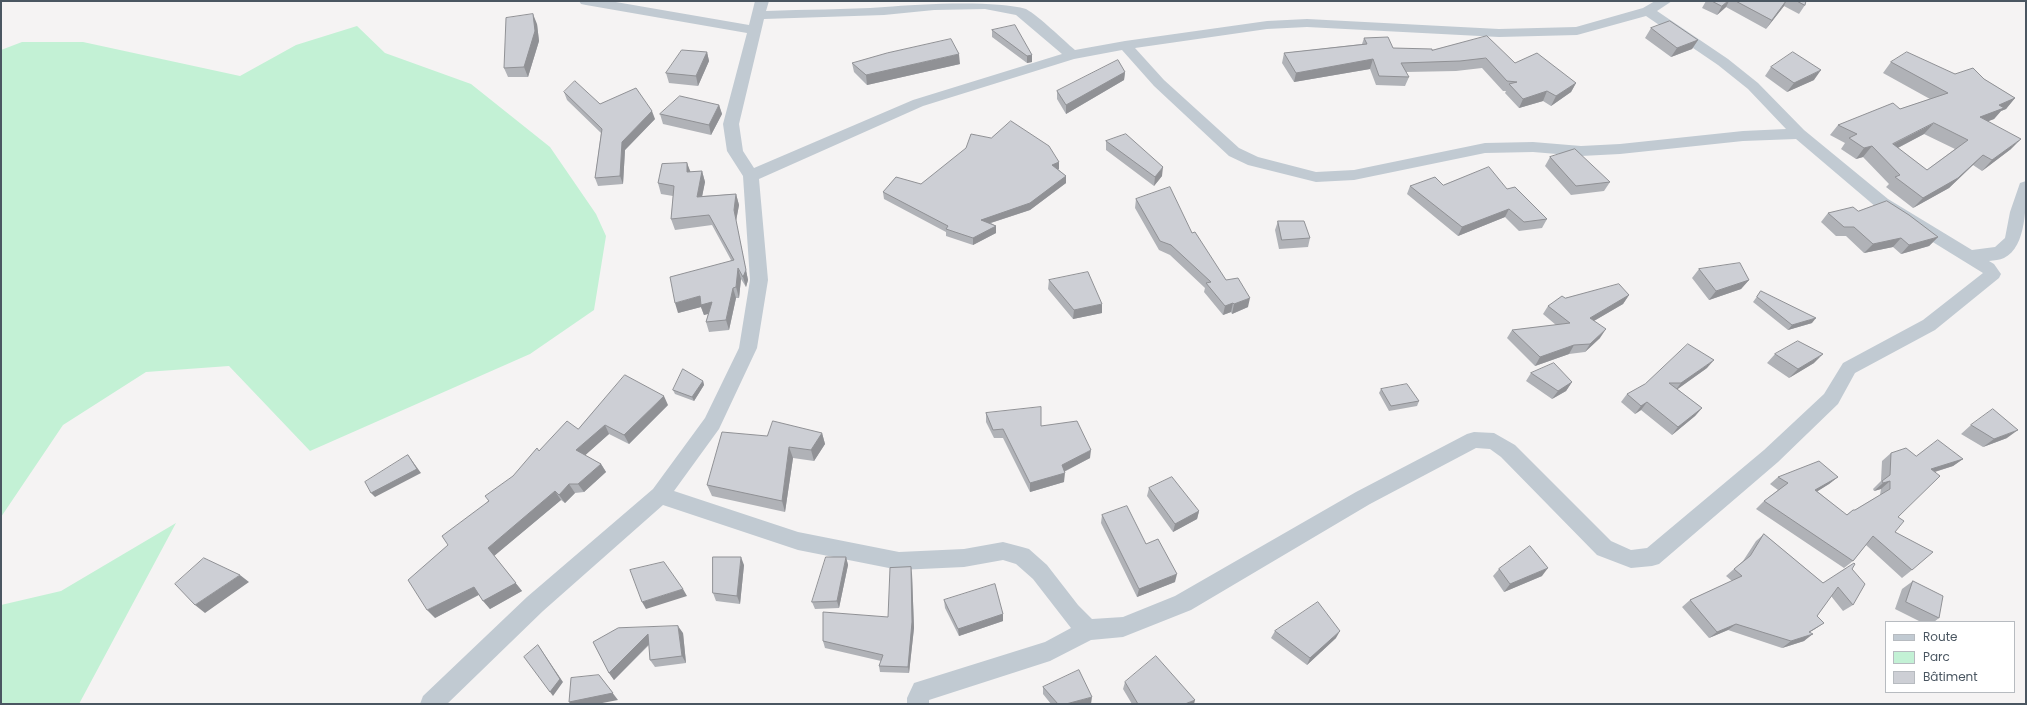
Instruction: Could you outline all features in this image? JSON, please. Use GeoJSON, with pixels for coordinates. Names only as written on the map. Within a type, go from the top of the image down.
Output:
{"type":"FeatureCollection","features":[{"type":"Feature","properties":{"kind":"street"},"geometry":{"type":"LineString","coordinates":[[586,1],[758,15],[884,11],[934,6],[985,5],[1008,8],[1021,12],[1072,56]]}},
{"type":"Feature","properties":{"kind":"street"},"geometry":{"type":"LineString","coordinates":[[751,176],[918,104],[1072,56],[1125,45],[1267,24],[1307,23],[1499,33],[1577,31],[1648,11],[1665,1]]}},
{"type":"Feature","properties":{"kind":"street"},"geometry":{"type":"LineString","coordinates":[[918,704],[918,698],[922,691],[1050,651],[1088,630],[1123,626],[1183,603],[1363,498],[1474,440],[1494,441],[1508,451],[1604,548],[1631,558],[1652,557],[1771,456],[1831,399],[1848,368],[1929,325],[1994,274],[1988,268],[1882,203],[1799,134],[1753,86],[1723,62],[1648,11]]}},
{"type":"Feature","properties":{"kind":"street"},"geometry":{"type":"LineString","coordinates":[[431,704],[536,604],[660,495],[712,422],[748,348],[759,280],[751,176],[735,151],[730,124],[758,15]]}},
{"type":"Feature","properties":{"kind":"street"},"geometry":{"type":"LineString","coordinates":[[1125,45],[1160,83],[1234,152],[1253,161],[1316,177],[1354,175],[1485,148],[1533,147],[1581,151],[1620,149],[1743,136],[1799,134]]}},
{"type":"Feature","properties":{"kind":"street"},"geometry":{"type":"LineString","coordinates":[[1968,257],[2000,253],[2013,240],[2022,214],[2026,187]]}},
{"type":"Feature","properties":{"kind":"street"},"geometry":{"type":"LineString","coordinates":[[660,495],[798,541],[900,561],[964,558],[1003,551],[1022,556],[1040,572],[1070,612],[1088,630]]}},
{"type":"Feature","properties":{"kind":"green space"},"geometry":{"type":"Polygon","coordinates":[[[357,26],[385,53],[471,84],[550,147],[596,214],[606,236],[594,310],[530,354],[310,451],[229,366],[146,372],[63,425],[1,517],[1,50],[22,42],[83,42],[240,76],[296,45],[357,26]]]}},
{"type":"Feature","properties":{"kind":"green space"},"geometry":{"type":"Polygon","coordinates":[[[176,523],[79,704],[1,704],[1,605],[61,591],[176,523]]]}},
{"type":"Feature","properties":{"kind":"building"},"geometry":{"type":"Polygon","coordinates":[[[1712,1],[1728,1],[1722,6],[1712,1]]]}},
{"type":"Feature","properties":{"kind":"building"},"geometry":{"type":"Polygon","coordinates":[[[1736,1],[1786,1],[1772,20],[1736,1]]]}},
{"type":"Feature","properties":{"kind":"building"},"geometry":{"type":"Polygon","coordinates":[[[1797,1],[1806,1],[1805,5],[1797,1]]]}},
{"type":"Feature","properties":{"kind":"building"},"geometry":{"type":"Polygon","coordinates":[[[533,14],[535,31],[524,67],[504,68],[506,18],[533,14]]]}},
{"type":"Feature","properties":{"kind":"building"},"geometry":{"type":"Polygon","coordinates":[[[1670,21],[1698,40],[1677,48],[1651,28],[1670,21]]]}},
{"type":"Feature","properties":{"kind":"building"},"geometry":{"type":"Polygon","coordinates":[[[1015,25],[1032,55],[1027,56],[992,30],[1015,25]]]}},
{"type":"Feature","properties":{"kind":"building"},"geometry":{"type":"Polygon","coordinates":[[[1487,36],[1515,63],[1537,53],[1576,83],[1556,96],[1547,91],[1523,99],[1509,84],[1517,82],[1507,81],[1486,58],[1460,61],[1401,63],[1409,77],[1379,76],[1373,59],[1296,73],[1284,53],[1367,44],[1364,38],[1388,37],[1393,48],[1432,50],[1487,36]]]}},
{"type":"Feature","properties":{"kind":"building"},"geometry":{"type":"Polygon","coordinates":[[[951,39],[959,54],[866,75],[852,63],[887,53],[951,39]]]}},
{"type":"Feature","properties":{"kind":"building"},"geometry":{"type":"Polygon","coordinates":[[[682,50],[707,52],[696,76],[666,73],[682,50]]]}},
{"type":"Feature","properties":{"kind":"building"},"geometry":{"type":"Polygon","coordinates":[[[1793,52],[1821,70],[1794,83],[1771,67],[1793,52]]]}},
{"type":"Feature","properties":{"kind":"building"},"geometry":{"type":"Polygon","coordinates":[[[1907,52],[1955,74],[1973,68],[1984,79],[2015,98],[1999,105],[2004,108],[1980,117],[2021,139],[1992,160],[1983,155],[1958,178],[1923,198],[1895,177],[1900,175],[1872,146],[1864,148],[1849,138],[1857,134],[1838,125],[1893,103],[1900,109],[1948,93],[1891,62],[1907,52]],[[1934,123],[1893,144],[1927,170],[1968,140],[1934,123]]]}},
{"type":"Feature","properties":{"kind":"building"},"geometry":{"type":"Polygon","coordinates":[[[1118,60],[1125,72],[1066,105],[1057,91],[1118,60]]]}},
{"type":"Feature","properties":{"kind":"building"},"geometry":{"type":"Polygon","coordinates":[[[575,81],[600,104],[636,88],[652,111],[622,142],[620,176],[595,178],[602,129],[564,92],[575,81]]]}},
{"type":"Feature","properties":{"kind":"building"},"geometry":{"type":"Polygon","coordinates":[[[680,96],[719,105],[709,125],[660,114],[680,96]]]}},
{"type":"Feature","properties":{"kind":"building"},"geometry":{"type":"Polygon","coordinates":[[[1011,121],[1049,146],[1059,162],[1052,165],[1066,176],[1030,203],[981,220],[996,226],[973,238],[946,229],[948,226],[883,192],[896,177],[921,184],[966,148],[971,134],[991,138],[1011,121]]]}},
{"type":"Feature","properties":{"kind":"building"},"geometry":{"type":"Polygon","coordinates":[[[1126,134],[1163,167],[1155,177],[1106,141],[1126,134]]]}},
{"type":"Feature","properties":{"kind":"building"},"geometry":{"type":"Polygon","coordinates":[[[1575,149],[1610,182],[1576,186],[1550,157],[1575,149]]]}},
{"type":"Feature","properties":{"kind":"building"},"geometry":{"type":"Polygon","coordinates":[[[687,163],[687,172],[702,171],[697,197],[736,194],[734,210],[746,270],[743,277],[738,268],[736,287],[733,288],[726,320],[706,322],[712,302],[701,305],[700,296],[675,303],[670,277],[734,260],[709,215],[671,219],[674,186],[658,183],[662,164],[687,163]]]}},
{"type":"Feature","properties":{"kind":"building"},"geometry":{"type":"Polygon","coordinates":[[[1489,167],[1507,189],[1515,187],[1547,219],[1524,222],[1509,209],[1462,227],[1410,186],[1435,177],[1443,185],[1489,167]]]}},
{"type":"Feature","properties":{"kind":"building"},"geometry":{"type":"Polygon","coordinates":[[[1170,187],[1192,233],[1195,232],[1226,280],[1238,278],[1250,298],[1225,306],[1206,283],[1211,282],[1171,245],[1160,241],[1136,199],[1170,187]]]}},
{"type":"Feature","properties":{"kind":"building"},"geometry":{"type":"Polygon","coordinates":[[[1887,201],[1909,215],[1938,237],[1909,245],[1901,238],[1873,244],[1854,227],[1844,227],[1828,213],[1853,207],[1858,211],[1887,201]]]}},
{"type":"Feature","properties":{"kind":"building"},"geometry":{"type":"Polygon","coordinates":[[[1278,221],[1304,221],[1310,238],[1282,240],[1278,221]]]}},
{"type":"Feature","properties":{"kind":"building"},"geometry":{"type":"Polygon","coordinates":[[[1740,263],[1749,280],[1716,291],[1699,269],[1740,263]]]}},
{"type":"Feature","properties":{"kind":"building"},"geometry":{"type":"Polygon","coordinates":[[[1088,272],[1102,304],[1074,310],[1049,280],[1088,272]]]}},
{"type":"Feature","properties":{"kind":"building"},"geometry":{"type":"Polygon","coordinates":[[[1619,284],[1629,295],[1590,318],[1606,329],[1590,344],[1574,345],[1540,357],[1512,330],[1570,323],[1548,306],[1562,296],[1565,298],[1619,284]]]}},
{"type":"Feature","properties":{"kind":"building"},"geometry":{"type":"Polygon","coordinates":[[[1761,291],[1816,318],[1792,325],[1757,297],[1761,291]]]}},
{"type":"Feature","properties":{"kind":"building"},"geometry":{"type":"Polygon","coordinates":[[[1798,341],[1823,354],[1798,369],[1775,354],[1798,341]]]}},
{"type":"Feature","properties":{"kind":"building"},"geometry":{"type":"Polygon","coordinates":[[[1688,344],[1714,360],[1681,383],[1669,383],[1702,408],[1678,427],[1647,402],[1641,406],[1627,394],[1645,384],[1688,344]]]}},
{"type":"Feature","properties":{"kind":"building"},"geometry":{"type":"Polygon","coordinates":[[[1554,363],[1572,382],[1558,391],[1531,373],[1554,363]]]}},
{"type":"Feature","properties":{"kind":"building"},"geometry":{"type":"Polygon","coordinates":[[[683,369],[703,381],[692,397],[673,390],[683,369]]]}},
{"type":"Feature","properties":{"kind":"building"},"geometry":{"type":"Polygon","coordinates":[[[625,375],[664,396],[624,435],[605,425],[576,450],[601,464],[578,484],[569,484],[559,495],[555,491],[488,548],[516,583],[483,601],[474,587],[427,610],[408,580],[448,545],[442,536],[489,501],[485,496],[513,476],[537,448],[539,451],[567,421],[578,429],[625,375]]]}},
{"type":"Feature","properties":{"kind":"building"},"geometry":{"type":"Polygon","coordinates":[[[1407,384],[1419,401],[1391,406],[1381,389],[1407,384]]]}},
{"type":"Feature","properties":{"kind":"building"},"geometry":{"type":"Polygon","coordinates":[[[1041,407],[1041,426],[1077,421],[1091,450],[1062,465],[1065,473],[1030,483],[1003,429],[993,430],[986,413],[1041,407]]]}},
{"type":"Feature","properties":{"kind":"building"},"geometry":{"type":"Polygon","coordinates":[[[1993,409],[2018,430],[1994,439],[1971,425],[1993,409]]]}},
{"type":"Feature","properties":{"kind":"building"},"geometry":{"type":"Polygon","coordinates":[[[773,421],[822,433],[811,450],[789,447],[782,501],[707,485],[722,432],[767,436],[773,421]]]}},
{"type":"Feature","properties":{"kind":"building"},"geometry":{"type":"Polygon","coordinates":[[[1938,440],[1963,459],[1931,469],[1940,476],[1898,517],[1904,521],[1895,532],[1933,552],[1912,570],[1873,536],[1853,561],[1764,501],[1788,483],[1778,477],[1819,461],[1838,477],[1815,490],[1847,515],[1890,489],[1890,481],[1883,483],[1882,481],[1890,475],[1891,453],[1906,448],[1916,456],[1938,440]]]}},
{"type":"Feature","properties":{"kind":"building"},"geometry":{"type":"Polygon","coordinates":[[[408,455],[417,469],[371,493],[365,482],[408,455]]]}},
{"type":"Feature","properties":{"kind":"building"},"geometry":{"type":"Polygon","coordinates":[[[1172,477],[1199,511],[1175,524],[1149,488],[1172,477]]]}},
{"type":"Feature","properties":{"kind":"building"},"geometry":{"type":"Polygon","coordinates":[[[1127,506],[1146,544],[1158,539],[1177,574],[1139,589],[1102,515],[1127,506]]]}},
{"type":"Feature","properties":{"kind":"building"},"geometry":{"type":"Polygon","coordinates":[[[1764,534],[1823,583],[1854,563],[1855,564],[1852,569],[1865,584],[1853,605],[1838,587],[1817,616],[1824,623],[1809,632],[1813,634],[1791,641],[1736,624],[1717,632],[1690,600],[1742,576],[1734,569],[1750,556],[1764,534]]]}},
{"type":"Feature","properties":{"kind":"building"},"geometry":{"type":"Polygon","coordinates":[[[1530,546],[1548,568],[1510,584],[1499,569],[1530,546]]]}},
{"type":"Feature","properties":{"kind":"building"},"geometry":{"type":"Polygon","coordinates":[[[713,557],[741,557],[737,596],[713,593],[713,557]]]}},
{"type":"Feature","properties":{"kind":"building"},"geometry":{"type":"Polygon","coordinates":[[[826,557],[846,557],[837,601],[812,602],[826,557]]]}},
{"type":"Feature","properties":{"kind":"building"},"geometry":{"type":"Polygon","coordinates":[[[204,558],[240,575],[195,605],[175,584],[204,558]]]}},
{"type":"Feature","properties":{"kind":"building"},"geometry":{"type":"Polygon","coordinates":[[[664,562],[683,589],[642,602],[630,570],[664,562]]]}},
{"type":"Feature","properties":{"kind":"building"},"geometry":{"type":"Polygon","coordinates":[[[911,567],[912,622],[908,667],[879,666],[883,655],[823,641],[823,612],[888,617],[890,568],[911,567]]]}},
{"type":"Feature","properties":{"kind":"building"},"geometry":{"type":"Polygon","coordinates":[[[1913,581],[1943,596],[1939,618],[1906,602],[1913,581]]]}},
{"type":"Feature","properties":{"kind":"building"},"geometry":{"type":"Polygon","coordinates":[[[995,584],[1003,614],[958,629],[944,600],[995,584]]]}},
{"type":"Feature","properties":{"kind":"building"},"geometry":{"type":"Polygon","coordinates":[[[1318,602],[1340,631],[1310,658],[1275,631],[1318,602]]]}},
{"type":"Feature","properties":{"kind":"building"},"geometry":{"type":"Polygon","coordinates":[[[678,626],[682,656],[650,660],[648,634],[609,673],[593,642],[618,628],[678,626]]]}},
{"type":"Feature","properties":{"kind":"building"},"geometry":{"type":"Polygon","coordinates":[[[538,645],[560,679],[550,692],[524,657],[538,645]]]}},
{"type":"Feature","properties":{"kind":"building"},"geometry":{"type":"Polygon","coordinates":[[[1156,656],[1195,700],[1185,704],[1138,704],[1125,682],[1156,656]]]}},
{"type":"Feature","properties":{"kind":"building"},"geometry":{"type":"Polygon","coordinates":[[[1079,670],[1092,697],[1066,704],[1058,704],[1043,687],[1079,670]]]}},
{"type":"Feature","properties":{"kind":"building"},"geometry":{"type":"Polygon","coordinates":[[[599,675],[613,693],[569,702],[571,678],[599,675]]]}}]}
